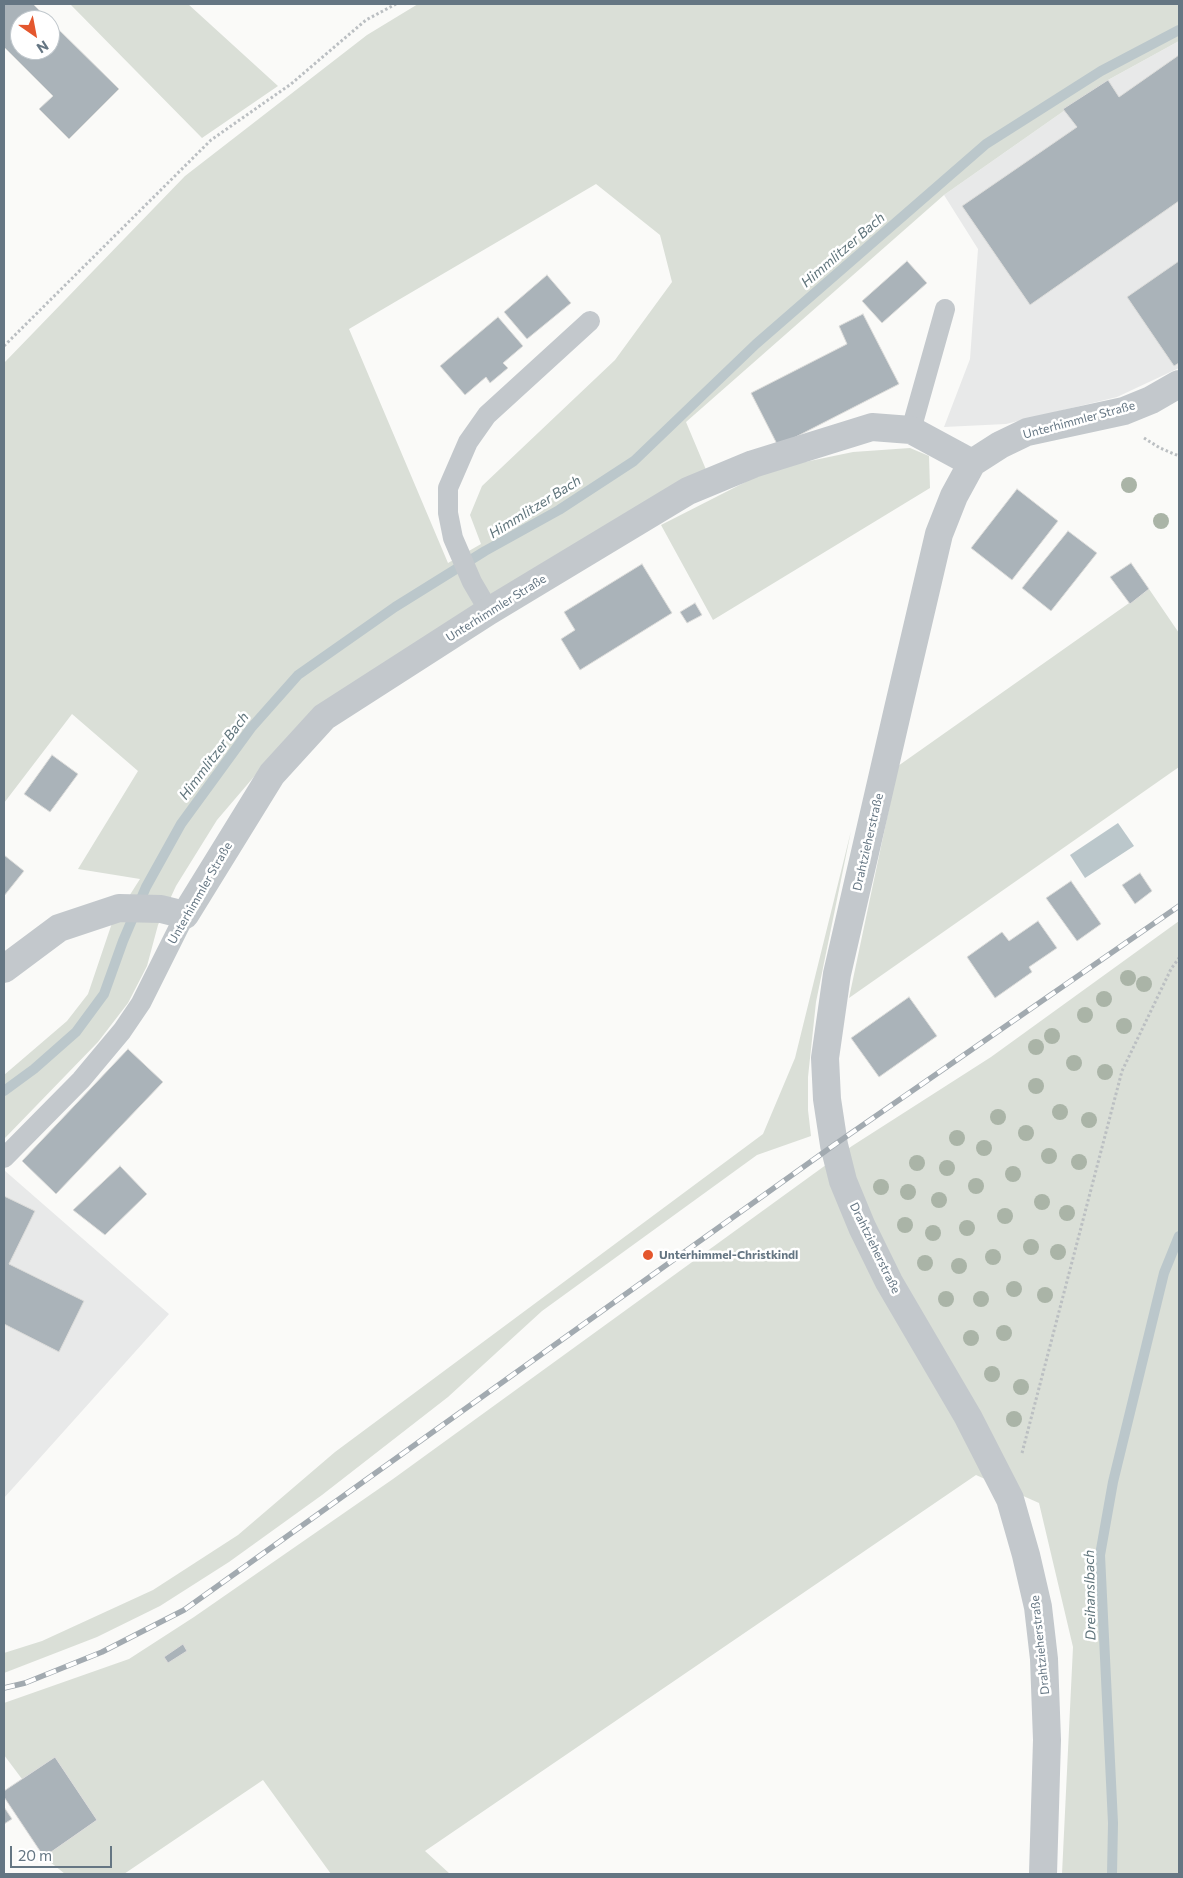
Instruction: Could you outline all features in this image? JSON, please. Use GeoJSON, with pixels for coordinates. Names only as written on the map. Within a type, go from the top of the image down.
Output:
{"type":"FeatureCollection","features":[{"type":"Feature","properties":{"kind":"street","name":"Unterhimmler Straße"},"geometry":{"type":"LineString","coordinates":[[173,912],[272,774],[324,717],[489,611],[688,492],[737,471],[872,427],[911,430],[972,463],[1000,445],[1027,432],[1124,412],[1151,400],[1179,384]]}},
{"type":"Feature","properties":{"kind":"street","name":"Drahtzieherstraße"},"geometry":{"type":"LineString","coordinates":[[972,463],[954,496],[939,534],[838,974],[825,1058],[827,1099],[834,1145],[843,1181],[862,1227],[889,1282],[968,1417],[1010,1499],[1026,1555],[1038,1607],[1044,1659],[1047,1740],[1043,1874]]}},
{"type":"Feature","properties":{"kind":"street"},"geometry":{"type":"LineString","coordinates":[[4,969],[59,928],[118,908],[173,912]]}},
{"type":"Feature","properties":{"kind":"lane"},"geometry":{"type":"LineString","coordinates":[[911,430],[945,309]]}},
{"type":"Feature","properties":{"kind":"lane"},"geometry":{"type":"LineString","coordinates":[[489,611],[472,582],[453,538],[448,512],[448,488],[468,442],[487,415],[590,322]]}},
{"type":"Feature","properties":{"kind":"lane","name":"Unterhimmler Straße"},"geometry":{"type":"LineString","coordinates":[[4,1158],[81,1080],[122,1031],[140,1003],[173,912]]}},
{"type":"Feature","properties":{"kind":"path"},"geometry":{"type":"LineString","coordinates":[[4,346],[211,140],[291,84],[366,20],[396,4]]}},
{"type":"Feature","properties":{"kind":"path"},"geometry":{"type":"LineString","coordinates":[[1010,1499],[1122,1071],[1163,986],[1179,958]]}},
{"type":"Feature","properties":{"kind":"shaded area"},"geometry":{"type":"Polygon","coordinates":[[[70,4],[188,4],[278,86],[202,138],[70,4]]]}},
{"type":"Feature","properties":{"kind":"shaded area"},"geometry":{"type":"Polygon","coordinates":[[[418,4],[1179,4],[1179,41],[1108,80],[944,195],[686,422],[707,472],[258,772],[217,820],[176,886],[158,925],[147,966],[128,1003],[98,1042],[4,1139],[4,1075],[67,1021],[88,994],[112,923],[140,879],[78,869],[138,771],[72,714],[4,803],[4,363],[185,176],[367,35],[418,4]],[[596,184],[349,329],[448,563],[481,544],[470,515],[482,486],[615,360],[672,282],[660,235],[596,184]]]}},
{"type":"Feature","properties":{"kind":"shaded area"},"geometry":{"type":"Polygon","coordinates":[[[1179,41],[1179,368],[1117,397],[1006,424],[944,427],[970,359],[978,249],[944,195],[1108,80],[1179,41]]]}},
{"type":"Feature","properties":{"kind":"shaded area"},"geometry":{"type":"Polygon","coordinates":[[[910,448],[929,456],[930,488],[713,620],[661,525],[771,469],[853,452],[910,448]]]}},
{"type":"Feature","properties":{"kind":"shaded area"},"geometry":{"type":"Polygon","coordinates":[[[1149,589],[1179,633],[1179,767],[849,998],[898,766],[1149,589]]]}},
{"type":"Feature","properties":{"kind":"shaded area"},"geometry":{"type":"Polygon","coordinates":[[[1118,823],[1134,846],[1085,878],[1070,855],[1118,823]]]}},
{"type":"Feature","properties":{"kind":"shaded area"},"geometry":{"type":"Polygon","coordinates":[[[851,831],[816,1002],[808,1077],[808,1110],[811,1136],[757,1155],[542,1311],[448,1397],[322,1495],[229,1562],[160,1606],[97,1637],[4,1673],[4,1653],[42,1641],[153,1590],[238,1535],[335,1452],[763,1134],[795,1058],[851,831]]]}},
{"type":"Feature","properties":{"kind":"shaded area"},"geometry":{"type":"Polygon","coordinates":[[[1179,921],[1179,1874],[1062,1874],[1073,1647],[1039,1503],[976,1475],[425,1851],[450,1874],[331,1874],[263,1780],[124,1874],[65,1874],[44,1857],[97,1820],[55,1757],[22,1779],[4,1755],[4,1703],[129,1659],[194,1617],[393,1479],[852,1146],[991,1057],[1179,921]]]}},
{"type":"Feature","properties":{"kind":"shaded area"},"geometry":{"type":"Polygon","coordinates":[[[4,1170],[169,1314],[4,1498],[4,1170]]]}},
{"type":"Feature","properties":{"kind":"building"},"geometry":{"type":"Polygon","coordinates":[[[4,4],[33,4],[39,10],[10,10],[10,53],[4,47],[4,4]]]}},
{"type":"Feature","properties":{"kind":"building"},"geometry":{"type":"Polygon","coordinates":[[[60,31],[119,89],[69,139],[39,109],[53,96],[17,60],[60,60],[60,31]]]}},
{"type":"Feature","properties":{"kind":"building"},"geometry":{"type":"Polygon","coordinates":[[[1179,55],[1179,201],[1030,305],[962,206],[1077,127],[1063,109],[1108,80],[1119,97],[1179,55]]]}},
{"type":"Feature","properties":{"kind":"building"},"geometry":{"type":"Polygon","coordinates":[[[907,261],[927,283],[882,323],[862,301],[907,261]]]}},
{"type":"Feature","properties":{"kind":"building"},"geometry":{"type":"Polygon","coordinates":[[[1179,261],[1179,363],[1174,366],[1127,297],[1179,261]]]}},
{"type":"Feature","properties":{"kind":"building"},"geometry":{"type":"Polygon","coordinates":[[[547,275],[571,303],[527,339],[504,312],[547,275]]]}},
{"type":"Feature","properties":{"kind":"building"},"geometry":{"type":"Polygon","coordinates":[[[863,314],[899,384],[778,446],[751,393],[847,344],[839,326],[863,314]]]}},
{"type":"Feature","properties":{"kind":"building"},"geometry":{"type":"Polygon","coordinates":[[[498,317],[523,346],[503,363],[508,368],[490,383],[486,377],[465,395],[440,366],[498,317]]]}},
{"type":"Feature","properties":{"kind":"building"},"geometry":{"type":"Polygon","coordinates":[[[1017,489],[1058,521],[1012,580],[971,548],[1017,489]]]}},
{"type":"Feature","properties":{"kind":"building"},"geometry":{"type":"Polygon","coordinates":[[[1068,531],[1097,553],[1051,611],[1022,588],[1068,531]]]}},
{"type":"Feature","properties":{"kind":"building"},"geometry":{"type":"Polygon","coordinates":[[[1131,563],[1149,589],[1130,604],[1110,577],[1131,563]]]}},
{"type":"Feature","properties":{"kind":"building"},"geometry":{"type":"Polygon","coordinates":[[[642,564],[672,613],[580,670],[561,639],[575,630],[564,612],[642,564]]]}},
{"type":"Feature","properties":{"kind":"building"},"geometry":{"type":"Polygon","coordinates":[[[695,603],[702,615],[687,623],[680,612],[695,603]]]}},
{"type":"Feature","properties":{"kind":"building"},"geometry":{"type":"Polygon","coordinates":[[[52,755],[78,774],[50,812],[24,794],[52,755]]]}},
{"type":"Feature","properties":{"kind":"building"},"geometry":{"type":"Polygon","coordinates":[[[4,855],[24,871],[4,896],[4,855]]]}},
{"type":"Feature","properties":{"kind":"building"},"geometry":{"type":"Polygon","coordinates":[[[1140,873],[1152,891],[1135,904],[1122,885],[1140,873]]]}},
{"type":"Feature","properties":{"kind":"building"},"geometry":{"type":"Polygon","coordinates":[[[1071,881],[1101,924],[1077,941],[1046,898],[1071,881]]]}},
{"type":"Feature","properties":{"kind":"building"},"geometry":{"type":"Polygon","coordinates":[[[1038,921],[1057,948],[1029,967],[1032,972],[995,998],[967,957],[1002,932],[1009,941],[1038,921]]]}},
{"type":"Feature","properties":{"kind":"building"},"geometry":{"type":"Polygon","coordinates":[[[909,997],[937,1036],[879,1077],[851,1038],[909,997]]]}},
{"type":"Feature","properties":{"kind":"building"},"geometry":{"type":"Polygon","coordinates":[[[128,1049],[163,1082],[56,1194],[22,1161],[128,1049]]]}},
{"type":"Feature","properties":{"kind":"building"},"geometry":{"type":"Polygon","coordinates":[[[120,1166],[147,1194],[105,1235],[73,1210],[120,1166]]]}},
{"type":"Feature","properties":{"kind":"building"},"geometry":{"type":"Polygon","coordinates":[[[4,1196],[35,1211],[9,1264],[84,1301],[59,1352],[4,1324],[4,1196]]]}},
{"type":"Feature","properties":{"kind":"building"},"geometry":{"type":"Polygon","coordinates":[[[183,1644],[187,1651],[168,1663],[164,1657],[183,1644]]]}},
{"type":"Feature","properties":{"kind":"building"},"geometry":{"type":"Polygon","coordinates":[[[55,1757],[97,1820],[44,1857],[4,1797],[4,1791],[55,1757]]]}},
{"type":"Feature","properties":{"kind":"building"},"geometry":{"type":"Polygon","coordinates":[[[4,1807],[12,1819],[4,1824],[4,1807]]]}},
{"type":"Feature","properties":{"kind":"waterway","name":"Himmlitzer Bach"},"geometry":{"type":"LineString","coordinates":[[4,1091],[34,1069],[76,1032],[104,994],[123,941],[146,887],[181,824],[251,728],[298,675],[395,607],[485,551],[559,510],[634,461],[756,344],[986,144],[1101,71],[1179,30]]}},
{"type":"Feature","properties":{"kind":"waterway","name":"Dreihanslbach"},"geometry":{"type":"LineString","coordinates":[[1112,1874],[1113,1823],[1100,1555],[1113,1482],[1164,1273],[1179,1236]]}},
{"type":"Feature","properties":{"kind":"railway"},"geometry":{"type":"LineString","coordinates":[[4,1688],[25,1683],[102,1652],[184,1610],[834,1145],[1179,906]]}},
{"type":"Feature","properties":{"kind":"place","name":"Unterhimmel-Christkindl"},"geometry":{"type":"Point","coordinates":[648,1255]}}]}
